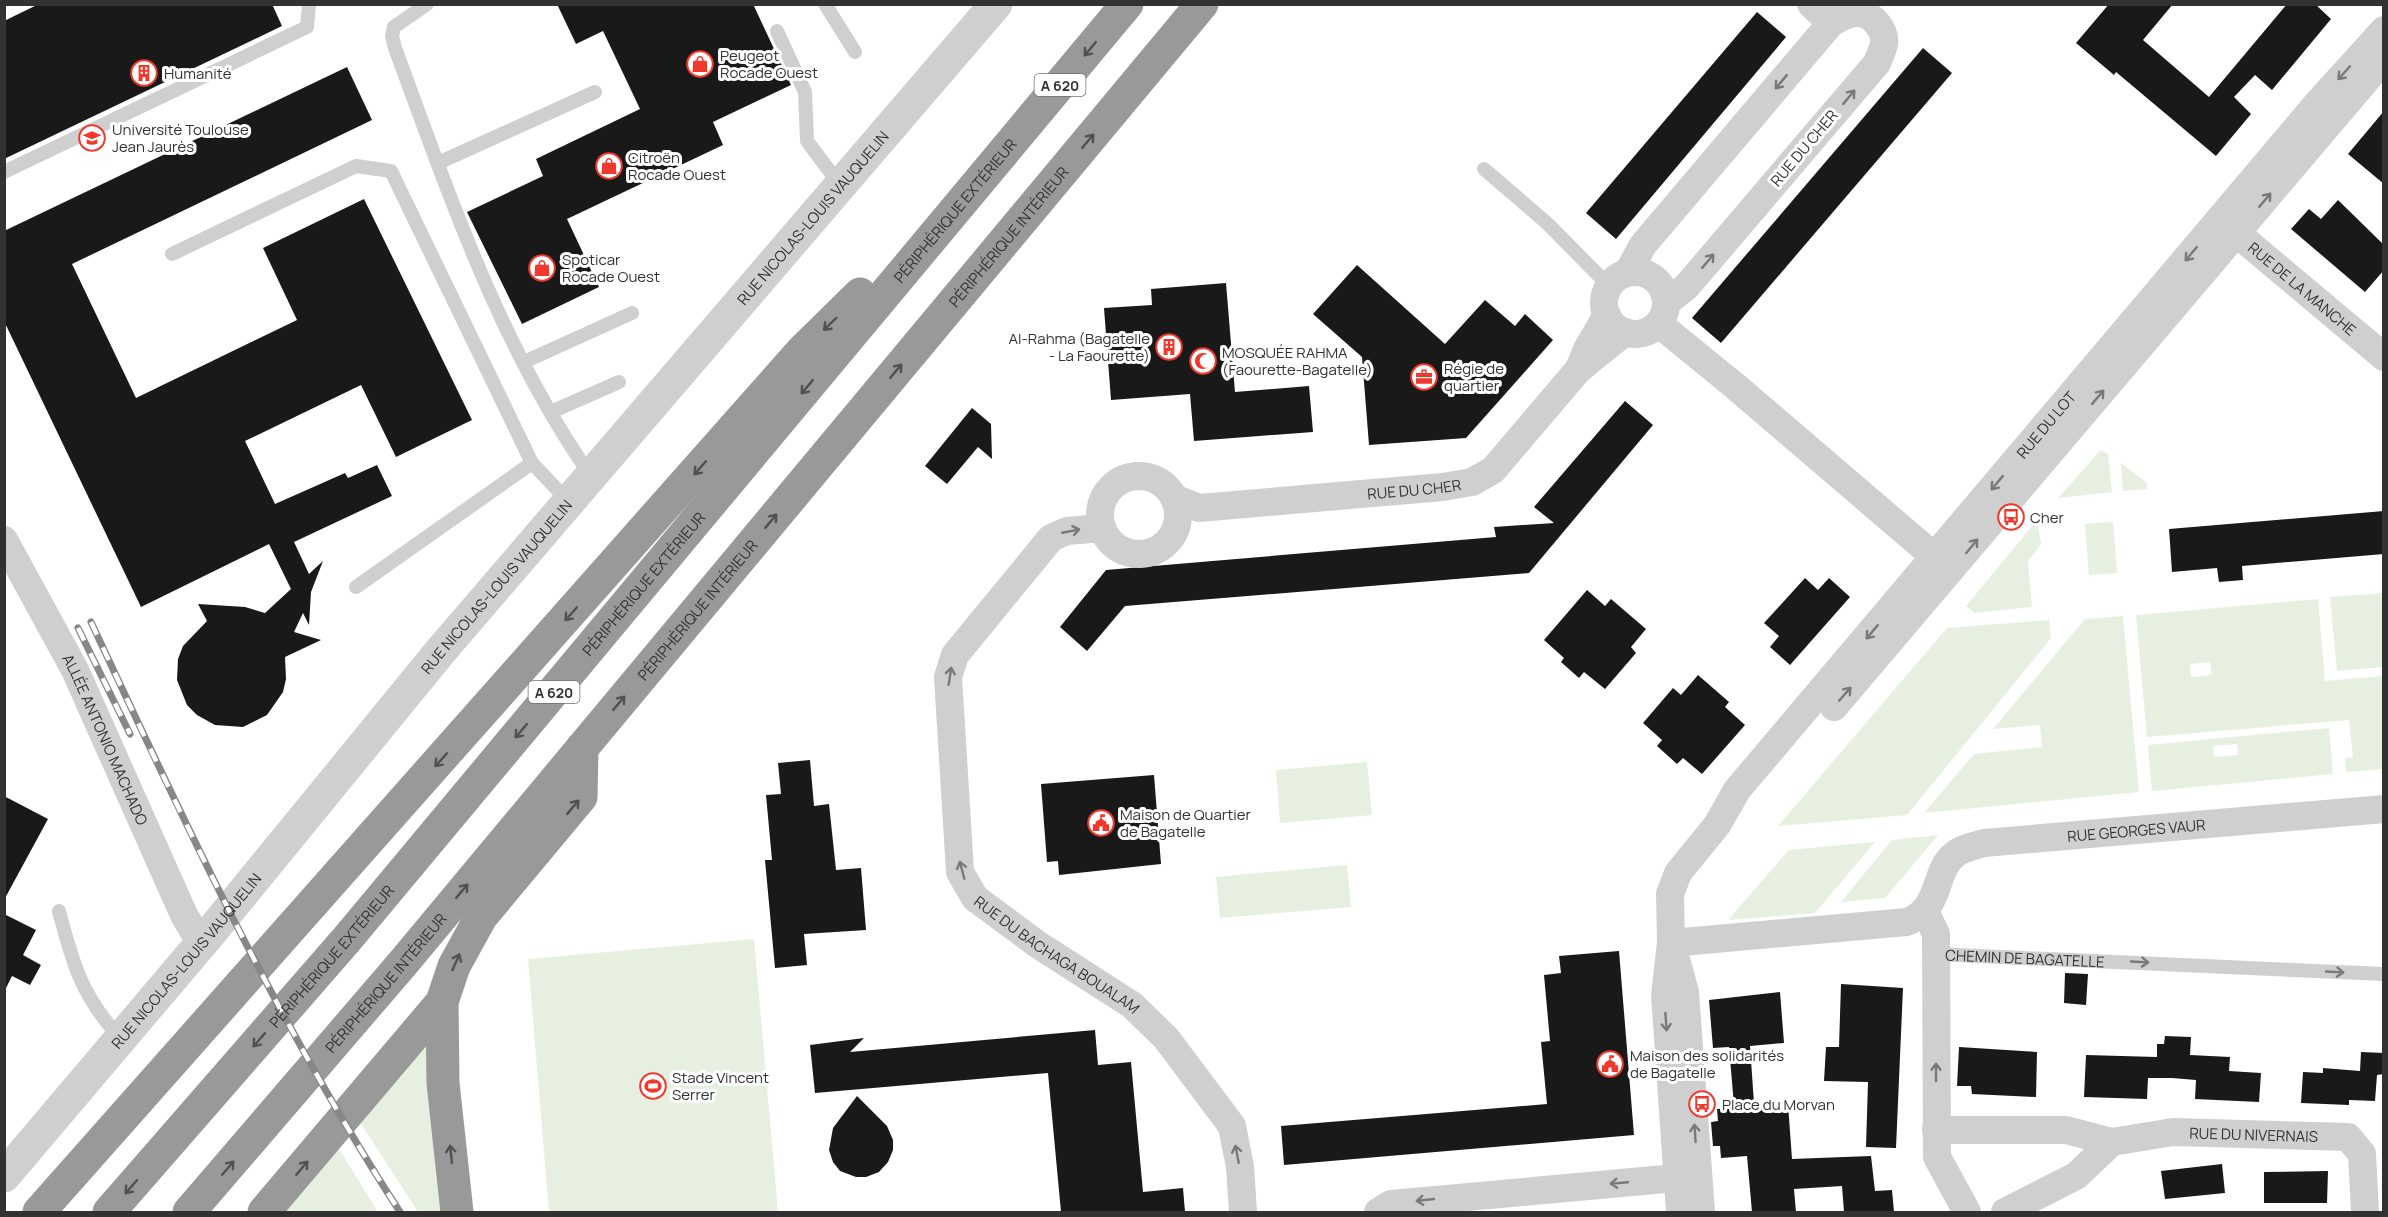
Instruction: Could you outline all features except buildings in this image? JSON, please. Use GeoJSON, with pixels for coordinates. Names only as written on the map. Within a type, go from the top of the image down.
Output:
{"type":"FeatureCollection","features":[{"type":"Feature","properties":{"kind":"highway","name":"PÉRIPHÉRIQUE EXTÉRIEUR"},"geometry":{"type":"LineString","coordinates":[[109,1212],[347,939],[1127,4]]}},
{"type":"Feature","properties":{"kind":"highway","name":"PÉRIPHÉRIQUE INTÉRIEUR"},"geometry":{"type":"LineString","coordinates":[[189,1212],[582,748],[1202,4]]}},
{"type":"Feature","properties":{"kind":"highway"},"geometry":{"type":"LineString","coordinates":[[39,1212],[802,351],[993,165]]}},
{"type":"Feature","properties":{"kind":"highway"},"geometry":{"type":"LineString","coordinates":[[457,1212],[443,1083],[440,1034],[442,1002],[454,966],[481,917],[581,797],[582,748]]}},
{"type":"Feature","properties":{"kind":"highway"},"geometry":{"type":"LineString","coordinates":[[264,1212],[442,1002]]}},
{"type":"Feature","properties":{"kind":"street","name":"RUE NICOLAS-LOUIS VAUQUELIN"},"geometry":{"type":"LineString","coordinates":[[4,1176],[440,653],[996,4]]}},
{"type":"Feature","properties":{"kind":"street","name":"RUE DU CHER"},"geometry":{"type":"LineString","coordinates":[[1861,13],[1873,20],[1882,29],[1884,44],[1877,63],[1687,286],[1643,333],[1616,324],[1604,304],[1618,279],[1821,14],[1861,13]]}},
{"type":"Feature","properties":{"kind":"street","name":"RUE DU LOT"},"geometry":{"type":"LineString","coordinates":[[2229,226],[2316,105],[2384,30]]}},
{"type":"Feature","properties":{"kind":"street","name":"RUE DU LOT"},"geometry":{"type":"LineString","coordinates":[[1701,1212],[1688,1177],[1665,995],[1671,943],[1670,894],[1678,873],[1717,825],[1752,802],[1943,564],[2229,226],[2384,59]]}},
{"type":"Feature","properties":{"kind":"street","name":"RUE DE LA MANCHE"},"geometry":{"type":"LineString","coordinates":[[2229,226],[2384,357]]}},
{"type":"Feature","properties":{"kind":"street"},"geometry":{"type":"LineString","coordinates":[[1618,279],[1642,272],[1654,277],[1664,288],[1663,313],[1735,386],[1943,564]]}},
{"type":"Feature","properties":{"kind":"street","name":"RUE DU CHER"},"geometry":{"type":"LineString","coordinates":[[1184,510],[1443,488],[1472,482],[1493,470],[1616,324]]}},
{"type":"Feature","properties":{"kind":"street"},"geometry":{"type":"LineString","coordinates":[[1130,477],[1156,480],[1167,488],[1184,510],[1165,545],[1154,552],[1141,555],[1129,554],[1117,548],[1107,539],[1102,528],[1102,502],[1118,482],[1130,477]]}},
{"type":"Feature","properties":{"kind":"street","name":"RUE DU BACHAGA BOUALAM"},"geometry":{"type":"LineString","coordinates":[[1102,528],[1067,531],[1051,538],[955,655],[948,677],[960,872],[975,898],[1037,944],[1132,1005],[1166,1038],[1232,1126],[1240,1167],[1244,1212]]}},
{"type":"Feature","properties":{"kind":"street","name":"ALLÉE ANTONIO MACHADO"},"geometry":{"type":"LineString","coordinates":[[4,540],[75,670],[184,915],[200,942]]}},
{"type":"Feature","properties":{"kind":"street","name":"RUE GEORGES VAUR"},"geometry":{"type":"LineString","coordinates":[[1925,911],[1953,855],[1966,848],[1984,843],[2384,809]]}},
{"type":"Feature","properties":{"kind":"street"},"geometry":{"type":"LineString","coordinates":[[1671,943],[1907,922],[1916,919],[1925,911]]}},
{"type":"Feature","properties":{"kind":"street","name":"CHEMIN DE BAGATELLE"},"geometry":{"type":"LineString","coordinates":[[1925,911],[1936,934],[1935,954]]}},
{"type":"Feature","properties":{"kind":"street"},"geometry":{"type":"LineString","coordinates":[[1935,954],[1937,1157],[1967,1212]]}},
{"type":"Feature","properties":{"kind":"street","name":"RUE DU NIVERNAIS"},"geometry":{"type":"LineString","coordinates":[[1936,1130],[2066,1130],[2112,1142],[2172,1132],[2348,1137],[2373,1148]]}},
{"type":"Feature","properties":{"kind":"street"},"geometry":{"type":"LineString","coordinates":[[2005,1212],[2076,1176],[2112,1142]]}},
{"type":"Feature","properties":{"kind":"street"},"geometry":{"type":"LineString","coordinates":[[2365,1212],[2373,1148]]}},
{"type":"Feature","properties":{"kind":"street"},"geometry":{"type":"LineString","coordinates":[[1378,1212],[1390,1204],[1688,1177]]}},
{"type":"Feature","properties":{"kind":"street","name":"RUE DU LOT"},"geometry":{"type":"LineString","coordinates":[[1680,1212],[1688,1177]]}},
{"type":"Feature","properties":{"kind":"lane"},"geometry":{"type":"LineString","coordinates":[[4,172],[307,27],[309,4]]}},
{"type":"Feature","properties":{"kind":"lane"},"geometry":{"type":"LineString","coordinates":[[428,4],[394,27],[392,36],[458,221],[524,362],[551,412],[592,477]]}},
{"type":"Feature","properties":{"kind":"lane"},"geometry":{"type":"LineString","coordinates":[[825,4],[855,52]]}},
{"type":"Feature","properties":{"kind":"lane"},"geometry":{"type":"LineString","coordinates":[[777,31],[805,93],[807,141],[841,186]]}},
{"type":"Feature","properties":{"kind":"lane"},"geometry":{"type":"LineString","coordinates":[[438,163],[596,92]]}},
{"type":"Feature","properties":{"kind":"lane"},"geometry":{"type":"LineString","coordinates":[[172,254],[357,165],[391,171],[532,463],[570,503]]}},
{"type":"Feature","properties":{"kind":"lane"},"geometry":{"type":"LineString","coordinates":[[1484,169],[1548,224],[1618,279]]}},
{"type":"Feature","properties":{"kind":"lane"},"geometry":{"type":"LineString","coordinates":[[524,362],[632,313]]}},
{"type":"Feature","properties":{"kind":"lane"},"geometry":{"type":"LineString","coordinates":[[551,412],[618,382]]}},
{"type":"Feature","properties":{"kind":"lane"},"geometry":{"type":"LineString","coordinates":[[356,587],[532,463]]}},
{"type":"Feature","properties":{"kind":"lane"},"geometry":{"type":"LineString","coordinates":[[59,911],[73,964],[89,1000],[120,1038]]}},
{"type":"Feature","properties":{"kind":"lane","name":"CHEMIN DE BAGATELLE"},"geometry":{"type":"LineString","coordinates":[[1935,954],[2384,974]]}},
{"type":"Feature","properties":{"kind":"green space"},"geometry":{"type":"Polygon","coordinates":[[[2101,450],[2108,454],[2112,492],[2058,498],[2101,450]]]}},
{"type":"Feature","properties":{"kind":"green space"},"geometry":{"type":"Polygon","coordinates":[[[2121,463],[2147,483],[2147,489],[2123,491],[2121,463]]]}},
{"type":"Feature","properties":{"kind":"green space"},"geometry":{"type":"Polygon","coordinates":[[[2037,520],[2041,544],[2028,561],[2032,607],[1974,613],[1966,606],[2037,520]]]}},
{"type":"Feature","properties":{"kind":"green space"},"geometry":{"type":"Polygon","coordinates":[[[2113,522],[2117,573],[2089,575],[2085,524],[2113,522]]]}},
{"type":"Feature","properties":{"kind":"green space"},"geometry":{"type":"Polygon","coordinates":[[[2383,593],[2383,667],[2337,671],[2330,597],[2383,593]]]}},
{"type":"Feature","properties":{"kind":"green space"},"geometry":{"type":"Polygon","coordinates":[[[2318,599],[2325,681],[2383,676],[2383,769],[2346,772],[2345,758],[2353,757],[2349,720],[2147,737],[2136,615],[2318,599]],[[2210,662],[2190,664],[2191,677],[2212,675],[2210,662]]]}},
{"type":"Feature","properties":{"kind":"green space"},"geometry":{"type":"Polygon","coordinates":[[[2123,616],[2139,792],[1924,813],[1974,754],[2042,747],[2040,725],[1993,729],[2085,619],[2123,616]]]}},
{"type":"Feature","properties":{"kind":"green space"},"geometry":{"type":"Polygon","coordinates":[[[2049,620],[2051,638],[1907,815],[1778,826],[1947,628],[2049,620]]]}},
{"type":"Feature","properties":{"kind":"green space"},"geometry":{"type":"Polygon","coordinates":[[[2329,728],[2333,774],[2152,791],[2148,745],[2329,728]],[[2237,744],[2213,746],[2214,757],[2238,755],[2237,744]]]}},
{"type":"Feature","properties":{"kind":"green space"},"geometry":{"type":"Polygon","coordinates":[[[1367,762],[1372,815],[1280,823],[1276,770],[1367,762]]]}},
{"type":"Feature","properties":{"kind":"green space"},"geometry":{"type":"Polygon","coordinates":[[[1938,835],[1885,898],[1841,902],[1892,840],[1938,835]]]}},
{"type":"Feature","properties":{"kind":"green space"},"geometry":{"type":"Polygon","coordinates":[[[1875,842],[1815,913],[1728,920],[1789,850],[1875,842]]]}},
{"type":"Feature","properties":{"kind":"green space"},"geometry":{"type":"Polygon","coordinates":[[[1347,865],[1351,907],[1220,918],[1216,877],[1347,865]]]}},
{"type":"Feature","properties":{"kind":"green space","name":"Stade Vincent Serrer"},"geometry":{"type":"Polygon","coordinates":[[[754,939],[778,1212],[549,1212],[528,959],[754,939]]]}},
{"type":"Feature","properties":{"kind":"green space"},"geometry":{"type":"Polygon","coordinates":[[[425,1037],[446,1212],[418,1212],[358,1119],[425,1037]]]}},
{"type":"Feature","properties":{"kind":"green space"},"geometry":{"type":"Polygon","coordinates":[[[336,1144],[378,1212],[287,1212],[280,1209],[336,1144]]]}},
{"type":"Feature","properties":{"kind":"railway"},"geometry":{"type":"LineString","coordinates":[[91,622],[235,923],[314,1070],[400,1212]]}},
{"type":"Feature","properties":{"kind":"railway"},"geometry":{"type":"LineString","coordinates":[[78,628],[130,734]]}},
{"type":"Feature","properties":{"kind":"place","name":"Peugeot Rocade Ouest"},"geometry":{"type":"Point","coordinates":[700,64]}},
{"type":"Feature","properties":{"kind":"place","name":"Humanité"},"geometry":{"type":"Point","coordinates":[144,73]}},
{"type":"Feature","properties":{"kind":"place","name":"Université Toulouse Jean Jaurès"},"geometry":{"type":"Point","coordinates":[92,138]}},
{"type":"Feature","properties":{"kind":"place","name":"Citroën Rocade Ouest"},"geometry":{"type":"Point","coordinates":[609,166]}},
{"type":"Feature","properties":{"kind":"place","name":"Spoticar Rocade Ouest"},"geometry":{"type":"Point","coordinates":[542,268]}},
{"type":"Feature","properties":{"kind":"place","name":"Al-Rahma (Bagatelle - La Faourette)"},"geometry":{"type":"Point","coordinates":[1169,347]}},
{"type":"Feature","properties":{"kind":"place","name":"MOSQUÉE RAHMA (Faourette-Bagatelle)"},"geometry":{"type":"Point","coordinates":[1203,361]}},
{"type":"Feature","properties":{"kind":"place","name":"Régie de quartier"},"geometry":{"type":"Point","coordinates":[1424,377]}},
{"type":"Feature","properties":{"kind":"place","name":"Cher"},"geometry":{"type":"Point","coordinates":[2011,517]}},
{"type":"Feature","properties":{"kind":"place","name":"Maison de Quartier de Bagatelle"},"geometry":{"type":"Point","coordinates":[1101,823]}},
{"type":"Feature","properties":{"kind":"place","name":"Maison des solidarités de Bagatelle"},"geometry":{"type":"Point","coordinates":[1610,1064]}},
{"type":"Feature","properties":{"kind":"place","name":"Stade Vincent Serrer"},"geometry":{"type":"Point","coordinates":[653,1086]}},
{"type":"Feature","properties":{"kind":"place","name":"Place du Morvan"},"geometry":{"type":"Point","coordinates":[1702,1104]}}]}
